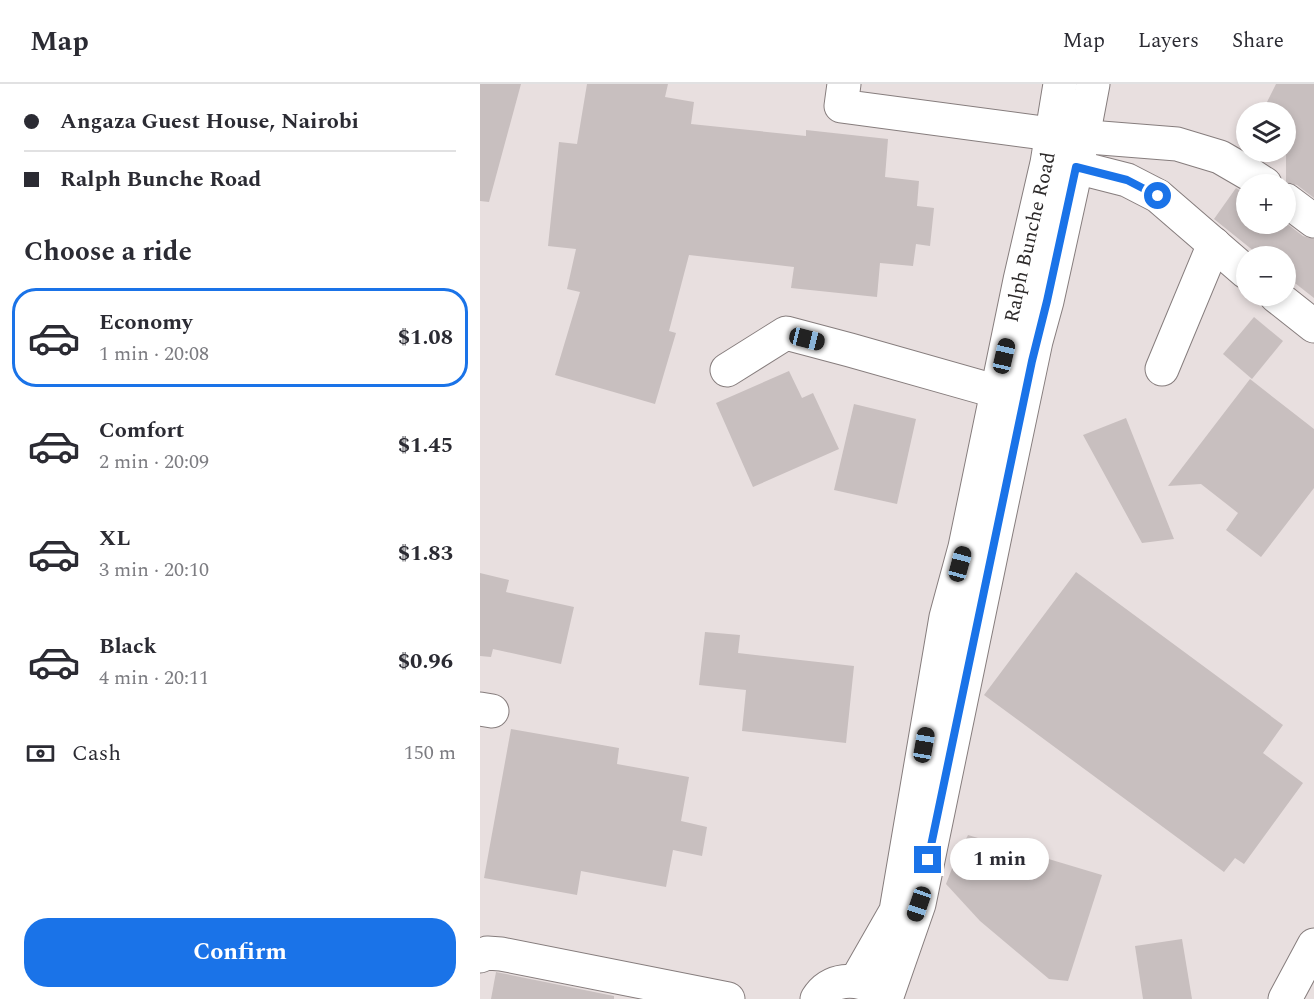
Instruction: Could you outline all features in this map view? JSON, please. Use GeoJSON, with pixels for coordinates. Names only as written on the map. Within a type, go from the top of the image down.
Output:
{"type":"FeatureCollection","features":[{"type":"Feature","properties":{"kind":"street"},"geometry":{"type":"LineString","coordinates":[[844,84],[841,106],[1065,150],[1177,144],[1220,157],[1249,174]]}},
{"type":"Feature","properties":{"kind":"street","name":"Ralph Bunche Road"},"geometry":{"type":"LineString","coordinates":[[1060,84],[1065,150]]}},
{"type":"Feature","properties":{"kind":"street","name":"Ralph Bunche Road"},"geometry":{"type":"LineString","coordinates":[[856,981],[896,911],[945,616],[1010,396],[1065,150],[1094,84]]}},
{"type":"Feature","properties":{"kind":"street"},"geometry":{"type":"LineString","coordinates":[[1065,150],[1158,196],[1236,263]]}},
{"type":"Feature","properties":{"kind":"street"},"geometry":{"type":"LineString","coordinates":[[1296,208],[1314,221]]}},
{"type":"Feature","properties":{"kind":"street"},"geometry":{"type":"LineString","coordinates":[[1162,369],[1214,244]]}},
{"type":"Feature","properties":{"kind":"street"},"geometry":{"type":"LineString","coordinates":[[1289,306],[1314,326]]}},
{"type":"Feature","properties":{"kind":"street"},"geometry":{"type":"LineString","coordinates":[[727,370],[786,333],[1010,396]]}},
{"type":"Feature","properties":{"kind":"street","name":"Ralph Bunche Road"},"geometry":{"type":"LineString","coordinates":[[885,999],[919,904],[978,619],[1010,396]]}},
{"type":"Feature","properties":{"kind":"street"},"geometry":{"type":"LineString","coordinates":[[945,616],[978,619]]}},
{"type":"Feature","properties":{"kind":"street"},"geometry":{"type":"LineString","coordinates":[[1285,999],[1314,945]]}},
{"type":"Feature","properties":{"kind":"street"},"geometry":{"type":"LineString","coordinates":[[480,956],[487,953],[501,954],[728,999]]}},
{"type":"Feature","properties":{"kind":"street"},"geometry":{"type":"LineString","coordinates":[[817,999],[830,986],[843,981],[868,984],[878,990],[885,999]]}},
{"type":"Feature","properties":{"kind":"building"},"geometry":{"type":"Polygon","coordinates":[[[480,84],[521,84],[489,202],[480,201],[480,84]]]}},
{"type":"Feature","properties":{"kind":"building"},"geometry":{"type":"Polygon","coordinates":[[[587,84],[668,84],[665,97],[694,102],[691,124],[806,136],[806,130],[888,139],[885,177],[919,181],[917,206],[934,208],[930,246],[916,244],[913,266],[880,263],[877,297],[791,288],[794,267],[689,255],[669,331],[676,333],[655,404],[555,375],[580,292],[567,289],[576,249],[548,246],[559,142],[577,144],[587,84]]]}},
{"type":"Feature","properties":{"kind":"building"},"geometry":{"type":"Polygon","coordinates":[[[1276,84],[1314,84],[1314,198],[1296,185],[1296,174],[1286,174],[1286,162],[1296,162],[1296,102],[1267,102],[1276,84]]]}},
{"type":"Feature","properties":{"kind":"building"},"geometry":{"type":"Polygon","coordinates":[[[1236,188],[1236,234],[1296,234],[1296,231],[1303,236],[1314,239],[1314,298],[1296,284],[1296,246],[1248,246],[1214,219],[1236,188]]]}},
{"type":"Feature","properties":{"kind":"building"},"geometry":{"type":"Polygon","coordinates":[[[1254,317],[1283,341],[1252,379],[1223,354],[1254,317]]]}},
{"type":"Feature","properties":{"kind":"building"},"geometry":{"type":"Polygon","coordinates":[[[789,371],[802,398],[813,393],[839,449],[753,487],[716,403],[789,371]]]}},
{"type":"Feature","properties":{"kind":"building"},"geometry":{"type":"Polygon","coordinates":[[[1250,379],[1314,429],[1314,488],[1261,557],[1226,530],[1238,513],[1201,484],[1168,486],[1250,379]]]}},
{"type":"Feature","properties":{"kind":"building"},"geometry":{"type":"Polygon","coordinates":[[[854,404],[916,419],[897,504],[834,490],[854,404]]]}},
{"type":"Feature","properties":{"kind":"building"},"geometry":{"type":"Polygon","coordinates":[[[1126,418],[1174,539],[1142,543],[1083,435],[1126,418]]]}},
{"type":"Feature","properties":{"kind":"building"},"geometry":{"type":"Polygon","coordinates":[[[1076,572],[1283,725],[1263,753],[1303,783],[1244,864],[1235,858],[1224,872],[984,695],[1076,572]]]}},
{"type":"Feature","properties":{"kind":"building"},"geometry":{"type":"Polygon","coordinates":[[[480,573],[509,580],[506,592],[574,607],[561,664],[493,649],[491,657],[480,656],[480,573]]]}},
{"type":"Feature","properties":{"kind":"building"},"geometry":{"type":"Polygon","coordinates":[[[705,632],[740,635],[738,653],[854,666],[846,743],[742,731],[746,690],[699,685],[705,632]]]}},
{"type":"Feature","properties":{"kind":"building"},"geometry":{"type":"Polygon","coordinates":[[[511,729],[619,748],[617,764],[689,777],[681,821],[707,827],[702,856],[673,850],[666,887],[581,871],[577,895],[484,878],[511,729]]]}},
{"type":"Feature","properties":{"kind":"building"},"geometry":{"type":"Polygon","coordinates":[[[968,835],[1102,875],[1068,981],[1049,979],[980,921],[946,884],[968,835]]]}},
{"type":"Feature","properties":{"kind":"building"},"geometry":{"type":"Polygon","coordinates":[[[1182,939],[1192,999],[1143,999],[1135,946],[1182,939]]]}},
{"type":"Feature","properties":{"kind":"building"},"geometry":{"type":"Polygon","coordinates":[[[496,972],[614,996],[614,999],[491,999],[496,972]]]}},
{"type":"Feature","properties":{"kind":"route"},"geometry":{"type":"LineString","coordinates":[[928,860],[1036,341],[1076,167],[1127,180],[1158,196]]}}]}
